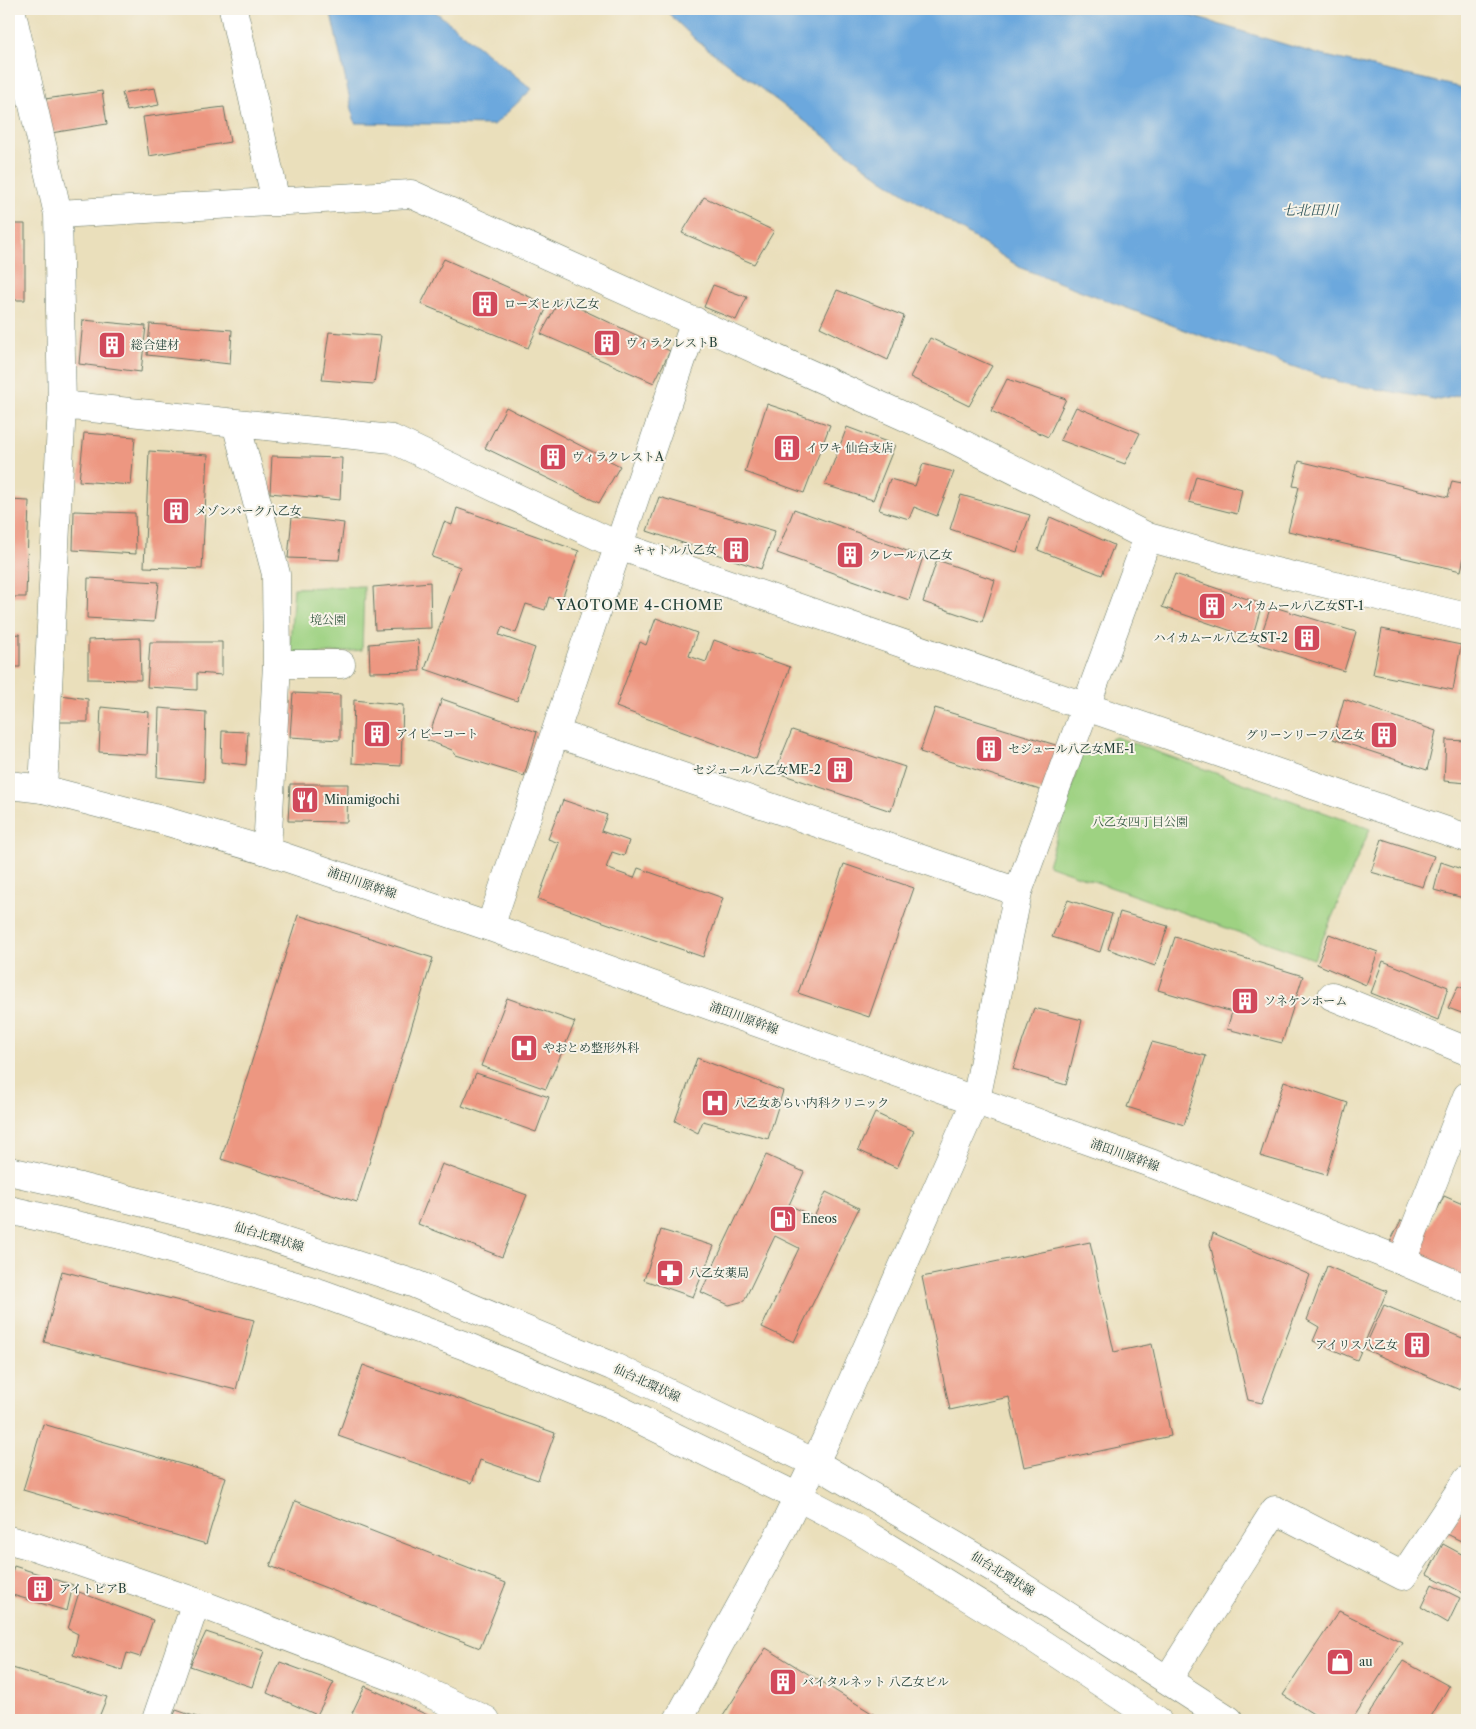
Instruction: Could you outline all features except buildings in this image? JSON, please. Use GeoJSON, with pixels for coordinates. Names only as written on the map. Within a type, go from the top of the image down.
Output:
{"type":"FeatureCollection","features":[{"type":"Feature","properties":{"kind":"street"},"geometry":{"type":"LineString","coordinates":[[11,9],[58,214],[62,405],[43,789]]}},
{"type":"Feature","properties":{"kind":"street"},"geometry":{"type":"LineString","coordinates":[[232,9],[276,202]]}},
{"type":"Feature","properties":{"kind":"street"},"geometry":{"type":"LineString","coordinates":[[58,214],[411,194],[939,432],[1148,537],[1251,566],[1467,617]]}},
{"type":"Feature","properties":{"kind":"street"},"geometry":{"type":"LineString","coordinates":[[490,927],[695,322]]}},
{"type":"Feature","properties":{"kind":"street"},"geometry":{"type":"LineString","coordinates":[[62,405],[392,439],[619,546],[1467,838]]}},
{"type":"Feature","properties":{"kind":"street"},"geometry":{"type":"LineString","coordinates":[[236,424],[276,574],[277,664],[267,851]]}},
{"type":"Feature","properties":{"kind":"street"},"geometry":{"type":"LineString","coordinates":[[678,1720],[781,1532],[815,1463],[976,1100],[1018,892],[1148,537]]}},
{"type":"Feature","properties":{"kind":"street"},"geometry":{"type":"LineString","coordinates":[[277,664],[341,664]]}},
{"type":"Feature","properties":{"kind":"street"},"geometry":{"type":"LineString","coordinates":[[555,733],[1018,892]]}},
{"type":"Feature","properties":{"kind":"street","name":"浦田川原幹線"},"geometry":{"type":"LineString","coordinates":[[9,785],[43,789],[158,819],[267,851],[490,927],[1153,1164],[1402,1260],[1467,1289]]}},
{"type":"Feature","properties":{"kind":"street"},"geometry":{"type":"LineString","coordinates":[[1332,996],[1467,1052]]}},
{"type":"Feature","properties":{"kind":"street"},"geometry":{"type":"LineString","coordinates":[[1402,1260],[1467,1096]]}},
{"type":"Feature","properties":{"kind":"street","name":"仙台北環状線"},"geometry":{"type":"LineString","coordinates":[[9,1171],[243,1228],[415,1284],[612,1366],[815,1463],[995,1569],[1229,1720]]}},
{"type":"Feature","properties":{"kind":"street"},"geometry":{"type":"LineString","coordinates":[[9,1210],[129,1237],[320,1293],[463,1345],[614,1407],[853,1526],[1023,1631],[1157,1720]]}},
{"type":"Feature","properties":{"kind":"street"},"geometry":{"type":"LineString","coordinates":[[1168,1679],[1274,1510],[1402,1576],[1467,1480]]}},
{"type":"Feature","properties":{"kind":"street"},"geometry":{"type":"LineString","coordinates":[[9,1540],[36,1547],[196,1602],[408,1683],[486,1720]]}},
{"type":"Feature","properties":{"kind":"street"},"geometry":{"type":"LineString","coordinates":[[156,1720],[196,1602]]}},
{"type":"Feature","properties":{"kind":"green space","name":"境公園"},"geometry":{"type":"Polygon","coordinates":[[[364,586],[362,650],[289,657],[294,588],[364,586]]]}},
{"type":"Feature","properties":{"kind":"green space","name":"八乙女四丁目公園"},"geometry":{"type":"Polygon","coordinates":[[[1116,737],[1370,829],[1314,959],[1048,865],[1083,750],[1116,737]]]}},
{"type":"Feature","properties":{"kind":"water"},"geometry":{"type":"Polygon","coordinates":[[[330,9],[432,9],[532,89],[494,125],[355,123],[330,9]]]}},
{"type":"Feature","properties":{"kind":"water","name":"七北田川"},"geometry":{"type":"Polygon","coordinates":[[[664,9],[1168,9],[1317,54],[1467,89],[1467,393],[1440,400],[1342,383],[1185,330],[1021,268],[882,179],[696,40],[664,9]]]}},
{"type":"Feature","properties":{"kind":"place","name":"ローズヒル八乙女"},"geometry":{"type":"Point","coordinates":[485,304]}},
{"type":"Feature","properties":{"kind":"place","name":"ヴィラクレストB"},"geometry":{"type":"Point","coordinates":[607,343]}},
{"type":"Feature","properties":{"kind":"place","name":"総合建材"},"geometry":{"type":"Point","coordinates":[112,345]}},
{"type":"Feature","properties":{"kind":"place","name":"イワキ 仙台支店"},"geometry":{"type":"Point","coordinates":[787,448]}},
{"type":"Feature","properties":{"kind":"place","name":"ヴィラクレストA"},"geometry":{"type":"Point","coordinates":[553,457]}},
{"type":"Feature","properties":{"kind":"place","name":"メゾンパーク八乙女"},"geometry":{"type":"Point","coordinates":[176,511]}},
{"type":"Feature","properties":{"kind":"place","name":"キャトル八乙女"},"geometry":{"type":"Point","coordinates":[736,550]}},
{"type":"Feature","properties":{"kind":"place","name":"クレール八乙女"},"geometry":{"type":"Point","coordinates":[850,555]}},
{"type":"Feature","properties":{"kind":"place","name":"ハイカムール八乙女ST-1"},"geometry":{"type":"Point","coordinates":[1212,606]}},
{"type":"Feature","properties":{"kind":"place","name":"ハイカムール八乙女ST-2"},"geometry":{"type":"Point","coordinates":[1307,638]}},
{"type":"Feature","properties":{"kind":"place","name":"アイビーコート"},"geometry":{"type":"Point","coordinates":[377,734]}},
{"type":"Feature","properties":{"kind":"place","name":"グリーンリーフ八乙女"},"geometry":{"type":"Point","coordinates":[1384,735]}},
{"type":"Feature","properties":{"kind":"place","name":"セジュール八乙女ME-1"},"geometry":{"type":"Point","coordinates":[989,749]}},
{"type":"Feature","properties":{"kind":"place","name":"セジュール八乙女ME-2"},"geometry":{"type":"Point","coordinates":[840,770]}},
{"type":"Feature","properties":{"kind":"place","name":"Minamigochi"},"geometry":{"type":"Point","coordinates":[305,800]}},
{"type":"Feature","properties":{"kind":"place","name":"ソネケンホーム"},"geometry":{"type":"Point","coordinates":[1245,1001]}},
{"type":"Feature","properties":{"kind":"place","name":"やおとめ整形外科"},"geometry":{"type":"Point","coordinates":[524,1048]}},
{"type":"Feature","properties":{"kind":"place","name":"八乙女あらい内科クリニック"},"geometry":{"type":"Point","coordinates":[715,1103]}},
{"type":"Feature","properties":{"kind":"place","name":"Eneos"},"geometry":{"type":"Point","coordinates":[783,1219]}},
{"type":"Feature","properties":{"kind":"place","name":"八乙女薬局"},"geometry":{"type":"Point","coordinates":[670,1273]}},
{"type":"Feature","properties":{"kind":"place","name":"アイリス八乙女"},"geometry":{"type":"Point","coordinates":[1417,1345]}},
{"type":"Feature","properties":{"kind":"place","name":"アイトピアB"},"geometry":{"type":"Point","coordinates":[40,1589]}},
{"type":"Feature","properties":{"kind":"place","name":"au"},"geometry":{"type":"Point","coordinates":[1340,1662]}},
{"type":"Feature","properties":{"kind":"place","name":"バイタルネット 八乙女ビル"},"geometry":{"type":"Point","coordinates":[783,1682]}},
{"type":"Feature","properties":{"kind":"district","name":"YAOTOME 4-CHOME"},"geometry":{"type":"Point","coordinates":[640,605]}}]}
